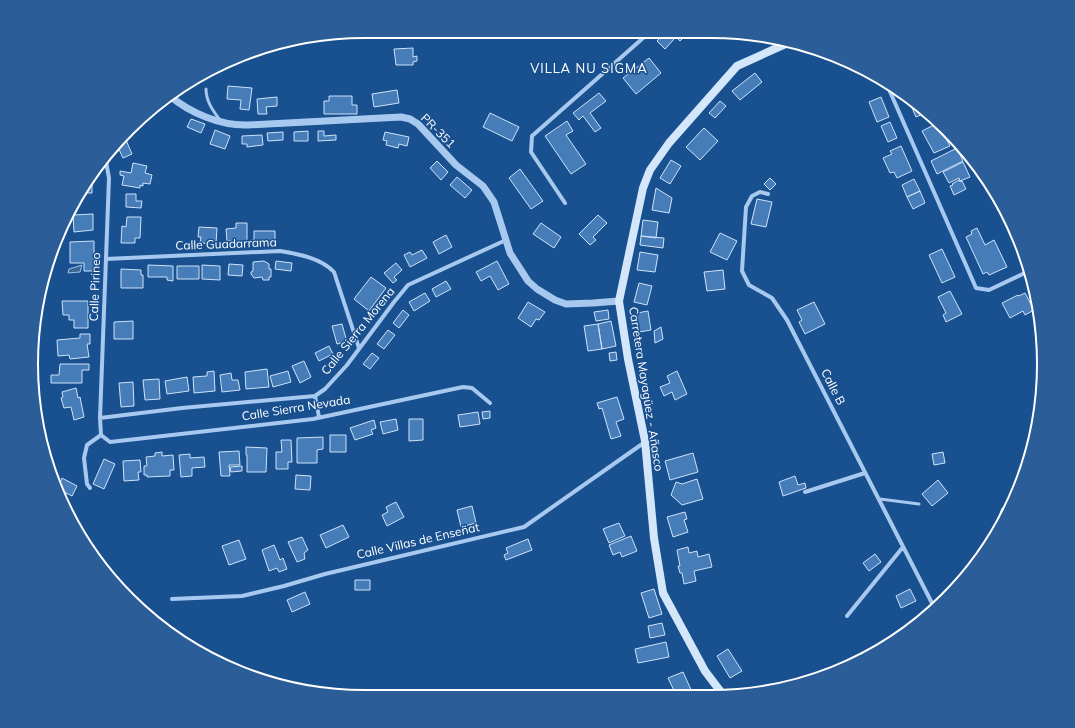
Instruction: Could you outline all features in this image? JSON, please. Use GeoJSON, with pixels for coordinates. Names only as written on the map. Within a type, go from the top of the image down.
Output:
{"type":"FeatureCollection","features":[{"type":"Feature","properties":{"kind":"main road","name":"Carretera Mayagüez - Añasco"},"geometry":{"type":"LineString","coordinates":[[719,690],[705,672],[663,593],[654,538],[645,441],[628,359],[619,301],[643,188],[650,170],[669,143],[737,66],[782,46]]}},
{"type":"Feature","properties":{"kind":"street"},"geometry":{"type":"LineString","coordinates":[[565,203],[531,152],[532,136],[643,38]]}},
{"type":"Feature","properties":{"kind":"street"},"geometry":{"type":"LineString","coordinates":[[891,92],[976,288],[989,290],[1024,273]]}},
{"type":"Feature","properties":{"kind":"street","name":"PR-351"},"geometry":{"type":"LineString","coordinates":[[175,99],[189,108],[223,123],[241,125],[401,117],[410,119],[418,124],[456,165],[483,186],[494,202],[510,253],[528,281],[537,289],[550,298],[566,304],[619,301]]}},
{"type":"Feature","properties":{"kind":"street","name":"Calle Pirineo"},"geometry":{"type":"LineString","coordinates":[[101,435],[100,418],[109,178],[106,164]]}},
{"type":"Feature","properties":{"kind":"street","name":"Calle B"},"geometry":{"type":"LineString","coordinates":[[768,194],[760,192],[752,196],[746,207],[742,271],[749,285],[772,298],[787,320],[932,604]]}},
{"type":"Feature","properties":{"kind":"street","name":"Calle Sierra Morena"},"geometry":{"type":"LineString","coordinates":[[315,396],[325,388],[347,365],[408,285],[506,240]]}},
{"type":"Feature","properties":{"kind":"street","name":"Calle Guadarrama"},"geometry":{"type":"LineString","coordinates":[[106,259],[280,251],[301,255],[328,266],[334,272],[359,348]]}},
{"type":"Feature","properties":{"kind":"street","name":"Calle Sierra Nevada"},"geometry":{"type":"LineString","coordinates":[[101,435],[110,442],[319,417],[463,387],[472,388],[490,403]]}},
{"type":"Feature","properties":{"kind":"street"},"geometry":{"type":"LineString","coordinates":[[100,418],[182,408],[315,396],[319,417]]}},
{"type":"Feature","properties":{"kind":"street"},"geometry":{"type":"LineString","coordinates":[[90,488],[87,484],[84,458],[87,445],[101,435]]}},
{"type":"Feature","properties":{"kind":"street","name":"Calle Villas de Enseñat"},"geometry":{"type":"LineString","coordinates":[[172,599],[242,596],[325,574],[524,527],[645,441]]}},
{"type":"Feature","properties":{"kind":"street"},"geometry":{"type":"LineString","coordinates":[[805,492],[866,472]]}},
{"type":"Feature","properties":{"kind":"street"},"geometry":{"type":"LineString","coordinates":[[847,616],[903,547]]}},
{"type":"Feature","properties":{"kind":"lane"},"geometry":{"type":"LineString","coordinates":[[206,89],[206,94],[211,107],[223,123]]}},
{"type":"Feature","properties":{"kind":"lane"},"geometry":{"type":"LineString","coordinates":[[880,499],[919,504]]}},
{"type":"Feature","properties":{"kind":"water"},"geometry":{"type":"Polygon","coordinates":[[[82,265],[80,272],[68,273],[69,269],[82,265]]]}},
{"type":"Feature","properties":{"kind":"building"},"geometry":{"type":"Polygon","coordinates":[[[660,38],[675,38],[665,49],[657,41],[660,38]]]}},
{"type":"Feature","properties":{"kind":"building"},"geometry":{"type":"Polygon","coordinates":[[[413,48],[413,57],[417,56],[417,61],[413,62],[413,65],[396,65],[394,49],[413,48]]]}},
{"type":"Feature","properties":{"kind":"building"},"geometry":{"type":"Polygon","coordinates":[[[649,58],[661,73],[636,94],[623,78],[649,58]]]}},
{"type":"Feature","properties":{"kind":"building"},"geometry":{"type":"Polygon","coordinates":[[[755,73],[762,82],[740,100],[732,91],[755,73]]]}},
{"type":"Feature","properties":{"kind":"building"},"geometry":{"type":"Polygon","coordinates":[[[228,86],[252,88],[249,110],[240,109],[241,100],[227,99],[228,86]]]}},
{"type":"Feature","properties":{"kind":"building"},"geometry":{"type":"Polygon","coordinates":[[[397,90],[399,103],[374,107],[372,94],[397,90]]]}},
{"type":"Feature","properties":{"kind":"building"},"geometry":{"type":"Polygon","coordinates":[[[599,93],[606,101],[590,113],[601,128],[595,132],[583,116],[579,120],[573,113],[599,93]]]}},
{"type":"Feature","properties":{"kind":"building"},"geometry":{"type":"Polygon","coordinates":[[[329,96],[352,96],[352,105],[357,105],[357,114],[324,114],[324,101],[329,101],[329,96]]]}},
{"type":"Feature","properties":{"kind":"building"},"geometry":{"type":"Polygon","coordinates":[[[277,97],[277,106],[266,107],[267,114],[258,114],[257,99],[277,97]]]}},
{"type":"Feature","properties":{"kind":"building"},"geometry":{"type":"Polygon","coordinates":[[[881,97],[889,117],[877,122],[869,102],[881,97]]]}},
{"type":"Feature","properties":{"kind":"building"},"geometry":{"type":"Polygon","coordinates":[[[720,101],[726,106],[715,118],[709,113],[720,101]]]}},
{"type":"Feature","properties":{"kind":"building"},"geometry":{"type":"Polygon","coordinates":[[[912,108],[921,115],[916,117],[912,108]]]}},
{"type":"Feature","properties":{"kind":"building"},"geometry":{"type":"Polygon","coordinates":[[[490,113],[519,127],[512,141],[483,127],[490,113]]]}},
{"type":"Feature","properties":{"kind":"building"},"geometry":{"type":"Polygon","coordinates":[[[191,119],[205,124],[201,133],[187,127],[191,119]]]}},
{"type":"Feature","properties":{"kind":"building"},"geometry":{"type":"Polygon","coordinates":[[[567,121],[573,131],[566,135],[586,164],[571,174],[545,136],[567,121]]]}},
{"type":"Feature","properties":{"kind":"building"},"geometry":{"type":"Polygon","coordinates":[[[890,122],[897,138],[888,142],[881,126],[890,122]]]}},
{"type":"Feature","properties":{"kind":"building"},"geometry":{"type":"Polygon","coordinates":[[[933,125],[945,136],[950,146],[934,153],[922,131],[933,125]]]}},
{"type":"Feature","properties":{"kind":"building"},"geometry":{"type":"Polygon","coordinates":[[[704,128],[718,141],[700,160],[686,147],[704,128]]]}},
{"type":"Feature","properties":{"kind":"building"},"geometry":{"type":"Polygon","coordinates":[[[215,130],[230,136],[225,149],[210,144],[215,130]]]}},
{"type":"Feature","properties":{"kind":"building"},"geometry":{"type":"Polygon","coordinates":[[[308,131],[308,141],[294,141],[294,132],[308,131]]]}},
{"type":"Feature","properties":{"kind":"building"},"geometry":{"type":"Polygon","coordinates":[[[318,131],[324,131],[324,136],[336,135],[336,140],[318,141],[318,131]]]}},
{"type":"Feature","properties":{"kind":"building"},"geometry":{"type":"Polygon","coordinates":[[[283,132],[283,140],[268,141],[267,133],[283,132]]]}},
{"type":"Feature","properties":{"kind":"building"},"geometry":{"type":"Polygon","coordinates":[[[385,132],[409,137],[407,146],[399,144],[398,148],[386,145],[387,141],[383,140],[385,132]]]}},
{"type":"Feature","properties":{"kind":"building"},"geometry":{"type":"Polygon","coordinates":[[[262,135],[263,145],[247,147],[247,144],[242,144],[242,136],[262,135]]]}},
{"type":"Feature","properties":{"kind":"building"},"geometry":{"type":"Polygon","coordinates":[[[126,141],[132,154],[123,158],[119,149],[126,141]]]}},
{"type":"Feature","properties":{"kind":"building"},"geometry":{"type":"Polygon","coordinates":[[[901,146],[912,171],[897,178],[894,172],[890,173],[883,158],[892,154],[890,151],[901,146]]]}},
{"type":"Feature","properties":{"kind":"building"},"geometry":{"type":"Polygon","coordinates":[[[956,149],[963,161],[937,174],[931,161],[956,149]]]}},
{"type":"Feature","properties":{"kind":"building"},"geometry":{"type":"Polygon","coordinates":[[[671,160],[681,166],[670,184],[660,178],[671,160]]]}},
{"type":"Feature","properties":{"kind":"building"},"geometry":{"type":"Polygon","coordinates":[[[437,161],[448,172],[441,180],[430,168],[437,161]]]}},
{"type":"Feature","properties":{"kind":"building"},"geometry":{"type":"Polygon","coordinates":[[[963,162],[970,177],[960,181],[959,178],[949,183],[943,172],[963,162]]]}},
{"type":"Feature","properties":{"kind":"building"},"geometry":{"type":"Polygon","coordinates":[[[133,163],[147,166],[145,173],[152,175],[150,184],[143,183],[143,186],[140,185],[140,188],[122,185],[124,176],[120,175],[120,171],[131,173],[133,163]]]}},
{"type":"Feature","properties":{"kind":"building"},"geometry":{"type":"Polygon","coordinates":[[[520,169],[543,201],[531,209],[509,178],[520,169]]]}},
{"type":"Feature","properties":{"kind":"building"},"geometry":{"type":"Polygon","coordinates":[[[457,177],[472,190],[465,198],[450,185],[457,177]]]}},
{"type":"Feature","properties":{"kind":"building"},"geometry":{"type":"Polygon","coordinates":[[[770,178],[776,184],[770,190],[764,184],[770,178]]]}},
{"type":"Feature","properties":{"kind":"building"},"geometry":{"type":"Polygon","coordinates":[[[914,179],[920,191],[907,197],[902,185],[914,179]]]}},
{"type":"Feature","properties":{"kind":"building"},"geometry":{"type":"Polygon","coordinates":[[[959,180],[960,182],[962,181],[966,189],[954,195],[950,186],[959,180]]]}},
{"type":"Feature","properties":{"kind":"building"},"geometry":{"type":"Polygon","coordinates":[[[92,185],[92,193],[87,193],[92,185]]]}},
{"type":"Feature","properties":{"kind":"building"},"geometry":{"type":"Polygon","coordinates":[[[656,188],[672,198],[669,213],[652,210],[656,188]]]}},
{"type":"Feature","properties":{"kind":"building"},"geometry":{"type":"Polygon","coordinates":[[[920,191],[925,203],[913,209],[907,197],[920,191]]]}},
{"type":"Feature","properties":{"kind":"building"},"geometry":{"type":"Polygon","coordinates":[[[126,194],[136,194],[136,201],[142,201],[141,208],[126,207],[126,194]]]}},
{"type":"Feature","properties":{"kind":"building"},"geometry":{"type":"Polygon","coordinates":[[[757,199],[772,202],[766,227],[751,224],[757,199]]]}},
{"type":"Feature","properties":{"kind":"building"},"geometry":{"type":"Polygon","coordinates":[[[93,214],[93,230],[74,232],[73,218],[75,215],[93,214]]]}},
{"type":"Feature","properties":{"kind":"building"},"geometry":{"type":"Polygon","coordinates":[[[598,215],[607,223],[593,237],[596,240],[590,245],[579,234],[598,215]]]}},
{"type":"Feature","properties":{"kind":"building"},"geometry":{"type":"Polygon","coordinates":[[[127,217],[141,217],[140,238],[135,238],[135,243],[121,243],[122,226],[126,227],[127,217]]]}},
{"type":"Feature","properties":{"kind":"building"},"geometry":{"type":"Polygon","coordinates":[[[643,220],[658,222],[656,238],[641,236],[643,220]]]}},
{"type":"Feature","properties":{"kind":"building"},"geometry":{"type":"Polygon","coordinates":[[[236,223],[247,223],[247,241],[237,241],[237,243],[234,243],[234,241],[227,241],[226,229],[236,228],[236,223]]]}},
{"type":"Feature","properties":{"kind":"building"},"geometry":{"type":"Polygon","coordinates":[[[541,223],[561,237],[554,248],[533,234],[541,223]]]}},
{"type":"Feature","properties":{"kind":"building"},"geometry":{"type":"Polygon","coordinates":[[[199,227],[217,228],[216,244],[200,243],[201,237],[198,237],[199,227]]]}},
{"type":"Feature","properties":{"kind":"building"},"geometry":{"type":"Polygon","coordinates":[[[977,228],[985,245],[994,240],[1007,267],[989,275],[987,272],[983,274],[966,237],[972,234],[971,231],[977,228]]]}},
{"type":"Feature","properties":{"kind":"building"},"geometry":{"type":"Polygon","coordinates":[[[254,231],[275,231],[275,242],[252,243],[252,240],[254,240],[254,231]]]}},
{"type":"Feature","properties":{"kind":"building"},"geometry":{"type":"Polygon","coordinates":[[[720,233],[737,241],[727,260],[710,252],[720,233]]]}},
{"type":"Feature","properties":{"kind":"building"},"geometry":{"type":"Polygon","coordinates":[[[446,235],[452,247],[439,254],[433,242],[446,235]]]}},
{"type":"Feature","properties":{"kind":"building"},"geometry":{"type":"Polygon","coordinates":[[[641,236],[664,238],[663,248],[640,245],[641,236]]]}},
{"type":"Feature","properties":{"kind":"building"},"geometry":{"type":"Polygon","coordinates":[[[94,241],[94,271],[84,271],[84,263],[70,263],[70,242],[94,241]]]}},
{"type":"Feature","properties":{"kind":"building"},"geometry":{"type":"Polygon","coordinates":[[[942,249],[955,277],[942,283],[929,255],[942,249]]]}},
{"type":"Feature","properties":{"kind":"building"},"geometry":{"type":"Polygon","coordinates":[[[422,250],[427,258],[410,267],[404,255],[410,252],[412,255],[422,250]]]}},
{"type":"Feature","properties":{"kind":"building"},"geometry":{"type":"Polygon","coordinates":[[[640,252],[658,255],[655,272],[637,270],[640,252]]]}},
{"type":"Feature","properties":{"kind":"building"},"geometry":{"type":"Polygon","coordinates":[[[264,261],[269,264],[269,269],[271,269],[271,277],[269,277],[269,280],[263,280],[262,277],[254,278],[251,274],[253,271],[253,262],[264,261]]]}},
{"type":"Feature","properties":{"kind":"building"},"geometry":{"type":"Polygon","coordinates":[[[276,261],[292,263],[291,271],[275,269],[276,261]]]}},
{"type":"Feature","properties":{"kind":"building"},"geometry":{"type":"Polygon","coordinates":[[[497,261],[509,284],[498,290],[490,276],[481,281],[476,272],[497,261]]]}},
{"type":"Feature","properties":{"kind":"building"},"geometry":{"type":"Polygon","coordinates":[[[396,263],[402,270],[394,277],[397,280],[393,283],[384,273],[396,263]]]}},
{"type":"Feature","properties":{"kind":"building"},"geometry":{"type":"Polygon","coordinates":[[[229,264],[243,265],[242,276],[228,275],[229,264]]]}},
{"type":"Feature","properties":{"kind":"building"},"geometry":{"type":"Polygon","coordinates":[[[148,265],[173,266],[173,281],[167,280],[167,277],[148,277],[148,265]]]}},
{"type":"Feature","properties":{"kind":"building"},"geometry":{"type":"Polygon","coordinates":[[[202,265],[220,266],[220,280],[202,279],[202,265]]]}},
{"type":"Feature","properties":{"kind":"building"},"geometry":{"type":"Polygon","coordinates":[[[177,266],[199,266],[199,279],[177,279],[177,266]]]}},
{"type":"Feature","properties":{"kind":"building"},"geometry":{"type":"Polygon","coordinates":[[[121,269],[141,270],[141,275],[143,275],[143,288],[121,288],[121,269]]]}},
{"type":"Feature","properties":{"kind":"building"},"geometry":{"type":"Polygon","coordinates":[[[723,270],[725,289],[707,291],[704,272],[723,270]]]}},
{"type":"Feature","properties":{"kind":"building"},"geometry":{"type":"Polygon","coordinates":[[[371,277],[386,288],[369,311],[354,299],[371,277]]]}},
{"type":"Feature","properties":{"kind":"building"},"geometry":{"type":"Polygon","coordinates":[[[446,281],[451,289],[436,297],[432,289],[446,281]]]}},
{"type":"Feature","properties":{"kind":"building"},"geometry":{"type":"Polygon","coordinates":[[[639,283],[652,286],[647,305],[634,302],[639,283]]]}},
{"type":"Feature","properties":{"kind":"building"},"geometry":{"type":"Polygon","coordinates":[[[950,291],[962,314],[946,322],[943,315],[946,313],[938,297],[950,291]]]}},
{"type":"Feature","properties":{"kind":"building"},"geometry":{"type":"Polygon","coordinates":[[[425,293],[430,301],[414,311],[409,302],[425,293]]]}},
{"type":"Feature","properties":{"kind":"building"},"geometry":{"type":"Polygon","coordinates":[[[1025,293],[1032,306],[1033,311],[1025,315],[1023,311],[1010,318],[1002,303],[1018,295],[1019,296],[1025,293]]]}},
{"type":"Feature","properties":{"kind":"building"},"geometry":{"type":"Polygon","coordinates":[[[62,301],[88,301],[88,328],[74,328],[74,320],[69,320],[69,315],[63,315],[62,301]]]}},
{"type":"Feature","properties":{"kind":"building"},"geometry":{"type":"Polygon","coordinates":[[[528,302],[545,312],[539,320],[536,319],[531,327],[518,318],[528,302]]]}},
{"type":"Feature","properties":{"kind":"building"},"geometry":{"type":"Polygon","coordinates":[[[814,302],[825,324],[805,334],[799,322],[802,320],[797,310],[814,302]]]}},
{"type":"Feature","properties":{"kind":"building"},"geometry":{"type":"Polygon","coordinates":[[[403,310],[409,315],[399,328],[393,323],[403,310]]]}},
{"type":"Feature","properties":{"kind":"building"},"geometry":{"type":"Polygon","coordinates":[[[608,310],[609,319],[596,321],[594,312],[608,310]]]}},
{"type":"Feature","properties":{"kind":"building"},"geometry":{"type":"Polygon","coordinates":[[[648,311],[651,330],[639,332],[637,313],[648,311]]]}},
{"type":"Feature","properties":{"kind":"building"},"geometry":{"type":"Polygon","coordinates":[[[133,321],[133,339],[114,339],[114,322],[133,321]]]}},
{"type":"Feature","properties":{"kind":"building"},"geometry":{"type":"Polygon","coordinates":[[[611,321],[616,346],[602,349],[598,324],[611,321]]]}},
{"type":"Feature","properties":{"kind":"building"},"geometry":{"type":"Polygon","coordinates":[[[342,324],[347,342],[337,344],[332,326],[342,324]]]}},
{"type":"Feature","properties":{"kind":"building"},"geometry":{"type":"Polygon","coordinates":[[[598,324],[602,349],[588,351],[584,326],[598,324]]]}},
{"type":"Feature","properties":{"kind":"building"},"geometry":{"type":"Polygon","coordinates":[[[661,327],[663,339],[655,343],[654,331],[661,327]]]}},
{"type":"Feature","properties":{"kind":"building"},"geometry":{"type":"Polygon","coordinates":[[[388,330],[395,335],[384,349],[377,344],[388,330]]]}},
{"type":"Feature","properties":{"kind":"building"},"geometry":{"type":"Polygon","coordinates":[[[80,334],[90,334],[90,344],[87,344],[89,357],[70,359],[69,355],[58,356],[57,340],[80,338],[80,334]]]}},
{"type":"Feature","properties":{"kind":"building"},"geometry":{"type":"Polygon","coordinates":[[[329,346],[333,354],[319,361],[315,353],[329,346]]]}},
{"type":"Feature","properties":{"kind":"building"},"geometry":{"type":"Polygon","coordinates":[[[616,352],[617,360],[610,361],[609,353],[616,352]]]}},
{"type":"Feature","properties":{"kind":"building"},"geometry":{"type":"Polygon","coordinates":[[[372,353],[379,358],[370,369],[363,364],[372,353]]]}},
{"type":"Feature","properties":{"kind":"building"},"geometry":{"type":"Polygon","coordinates":[[[304,361],[311,377],[300,383],[292,366],[304,361]]]}},
{"type":"Feature","properties":{"kind":"building"},"geometry":{"type":"Polygon","coordinates":[[[60,364],[89,364],[89,370],[82,370],[82,383],[51,383],[51,375],[59,375],[60,364]]]}},
{"type":"Feature","properties":{"kind":"building"},"geometry":{"type":"Polygon","coordinates":[[[267,369],[269,387],[246,389],[245,372],[267,369]]]}},
{"type":"Feature","properties":{"kind":"building"},"geometry":{"type":"Polygon","coordinates":[[[214,371],[215,391],[194,393],[193,377],[207,376],[207,372],[214,371]]]}},
{"type":"Feature","properties":{"kind":"building"},"geometry":{"type":"Polygon","coordinates":[[[288,371],[291,382],[273,387],[270,376],[288,371]]]}},
{"type":"Feature","properties":{"kind":"building"},"geometry":{"type":"Polygon","coordinates":[[[677,371],[687,394],[675,400],[672,392],[664,396],[660,387],[670,383],[667,376],[677,371]]]}},
{"type":"Feature","properties":{"kind":"building"},"geometry":{"type":"Polygon","coordinates":[[[231,373],[232,380],[238,380],[240,390],[222,392],[220,375],[231,373]]]}},
{"type":"Feature","properties":{"kind":"building"},"geometry":{"type":"Polygon","coordinates":[[[187,377],[189,391],[167,394],[165,381],[187,377]]]}},
{"type":"Feature","properties":{"kind":"building"},"geometry":{"type":"Polygon","coordinates":[[[159,379],[160,399],[145,400],[143,380],[159,379]]]}},
{"type":"Feature","properties":{"kind":"building"},"geometry":{"type":"Polygon","coordinates":[[[133,382],[134,406],[121,407],[119,383],[133,382]]]}},
{"type":"Feature","properties":{"kind":"building"},"geometry":{"type":"Polygon","coordinates":[[[76,388],[78,398],[80,397],[84,417],[74,420],[71,407],[64,408],[61,398],[63,397],[62,392],[76,388]]]}},
{"type":"Feature","properties":{"kind":"building"},"geometry":{"type":"Polygon","coordinates":[[[617,397],[624,419],[616,422],[621,436],[611,439],[602,408],[599,409],[597,403],[617,397]]]}},
{"type":"Feature","properties":{"kind":"building"},"geometry":{"type":"Polygon","coordinates":[[[490,411],[490,418],[483,419],[482,412],[490,411]]]}},
{"type":"Feature","properties":{"kind":"building"},"geometry":{"type":"Polygon","coordinates":[[[478,412],[480,424],[460,427],[458,415],[478,412]]]}},
{"type":"Feature","properties":{"kind":"building"},"geometry":{"type":"Polygon","coordinates":[[[396,419],[398,430],[383,434],[380,422],[396,419]]]}},
{"type":"Feature","properties":{"kind":"building"},"geometry":{"type":"Polygon","coordinates":[[[409,419],[423,419],[423,440],[409,441],[409,419]]]}},
{"type":"Feature","properties":{"kind":"building"},"geometry":{"type":"Polygon","coordinates":[[[374,420],[376,428],[371,430],[373,434],[355,440],[350,428],[374,420]]]}},
{"type":"Feature","properties":{"kind":"building"},"geometry":{"type":"Polygon","coordinates":[[[330,435],[346,435],[346,452],[330,452],[330,435]]]}},
{"type":"Feature","properties":{"kind":"building"},"geometry":{"type":"Polygon","coordinates":[[[323,437],[323,449],[317,450],[317,463],[297,463],[297,438],[323,437]]]}},
{"type":"Feature","properties":{"kind":"building"},"geometry":{"type":"Polygon","coordinates":[[[281,440],[291,440],[292,462],[288,462],[288,469],[276,469],[276,452],[282,452],[281,440]]]}},
{"type":"Feature","properties":{"kind":"building"},"geometry":{"type":"Polygon","coordinates":[[[246,447],[267,448],[266,472],[247,472],[246,447]]]}},
{"type":"Feature","properties":{"kind":"building"},"geometry":{"type":"Polygon","coordinates":[[[239,451],[240,465],[229,465],[230,476],[221,476],[219,452],[239,451]]]}},
{"type":"Feature","properties":{"kind":"building"},"geometry":{"type":"Polygon","coordinates":[[[162,452],[162,456],[173,455],[174,470],[170,470],[170,476],[147,477],[147,475],[144,475],[144,466],[147,466],[146,457],[155,456],[155,453],[162,452]]]}},
{"type":"Feature","properties":{"kind":"building"},"geometry":{"type":"Polygon","coordinates":[[[943,452],[945,463],[934,465],[932,454],[943,452]]]}},
{"type":"Feature","properties":{"kind":"building"},"geometry":{"type":"Polygon","coordinates":[[[693,453],[698,472],[670,480],[665,461],[693,453]]]}},
{"type":"Feature","properties":{"kind":"building"},"geometry":{"type":"Polygon","coordinates":[[[190,454],[190,458],[204,457],[205,467],[192,468],[192,476],[181,477],[179,455],[190,454]]]}},
{"type":"Feature","properties":{"kind":"building"},"geometry":{"type":"Polygon","coordinates":[[[104,459],[115,464],[104,489],[93,484],[104,459]]]}},
{"type":"Feature","properties":{"kind":"building"},"geometry":{"type":"Polygon","coordinates":[[[140,460],[141,472],[138,472],[139,480],[124,481],[123,461],[140,460]]]}},
{"type":"Feature","properties":{"kind":"building"},"geometry":{"type":"Polygon","coordinates":[[[242,466],[242,471],[231,472],[230,467],[242,466]]]}},
{"type":"Feature","properties":{"kind":"building"},"geometry":{"type":"Polygon","coordinates":[[[296,475],[311,476],[310,490],[295,489],[296,475]]]}},
{"type":"Feature","properties":{"kind":"building"},"geometry":{"type":"Polygon","coordinates":[[[795,476],[798,485],[805,483],[806,488],[783,496],[779,482],[795,476]]]}},
{"type":"Feature","properties":{"kind":"building"},"geometry":{"type":"Polygon","coordinates":[[[62,478],[77,486],[72,496],[65,492],[60,482],[62,478]]]}},
{"type":"Feature","properties":{"kind":"building"},"geometry":{"type":"Polygon","coordinates":[[[697,479],[703,499],[682,505],[671,495],[676,482],[682,484],[697,479]]]}},
{"type":"Feature","properties":{"kind":"building"},"geometry":{"type":"Polygon","coordinates":[[[938,480],[948,493],[932,506],[922,494],[938,480]]]}},
{"type":"Feature","properties":{"kind":"building"},"geometry":{"type":"Polygon","coordinates":[[[396,502],[404,517],[387,526],[382,515],[388,512],[386,507],[396,502]]]}},
{"type":"Feature","properties":{"kind":"building"},"geometry":{"type":"Polygon","coordinates":[[[472,506],[476,523],[461,527],[457,510],[472,506]]]}},
{"type":"Feature","properties":{"kind":"building"},"geometry":{"type":"Polygon","coordinates":[[[685,512],[687,519],[684,520],[688,532],[673,537],[667,517],[685,512]]]}},
{"type":"Feature","properties":{"kind":"building"},"geometry":{"type":"Polygon","coordinates":[[[619,523],[625,536],[609,543],[603,529],[619,523]]]}},
{"type":"Feature","properties":{"kind":"building"},"geometry":{"type":"Polygon","coordinates":[[[343,525],[349,537],[326,548],[320,535],[343,525]]]}},
{"type":"Feature","properties":{"kind":"building"},"geometry":{"type":"Polygon","coordinates":[[[631,536],[637,551],[622,557],[620,552],[613,555],[609,545],[631,536]]]}},
{"type":"Feature","properties":{"kind":"building"},"geometry":{"type":"Polygon","coordinates":[[[302,537],[308,550],[304,553],[305,559],[297,562],[288,542],[302,537]]]}},
{"type":"Feature","properties":{"kind":"building"},"geometry":{"type":"Polygon","coordinates":[[[528,539],[532,550],[506,560],[504,555],[508,553],[506,548],[528,539]]]}},
{"type":"Feature","properties":{"kind":"building"},"geometry":{"type":"Polygon","coordinates":[[[239,540],[246,559],[229,565],[222,546],[239,540]]]}},
{"type":"Feature","properties":{"kind":"building"},"geometry":{"type":"Polygon","coordinates":[[[274,545],[280,560],[283,558],[287,569],[279,572],[277,568],[269,571],[262,550],[274,545]]]}},
{"type":"Feature","properties":{"kind":"building"},"geometry":{"type":"Polygon","coordinates":[[[688,547],[689,553],[697,551],[698,557],[709,554],[712,567],[694,571],[696,581],[684,584],[682,573],[680,573],[678,566],[680,566],[677,550],[688,547]]]}},
{"type":"Feature","properties":{"kind":"building"},"geometry":{"type":"Polygon","coordinates":[[[875,554],[881,562],[869,571],[863,563],[875,554]]]}},
{"type":"Feature","properties":{"kind":"building"},"geometry":{"type":"Polygon","coordinates":[[[355,580],[370,580],[370,590],[355,590],[355,580]]]}},
{"type":"Feature","properties":{"kind":"building"},"geometry":{"type":"Polygon","coordinates":[[[654,589],[662,614],[649,618],[641,593],[654,589]]]}},
{"type":"Feature","properties":{"kind":"building"},"geometry":{"type":"Polygon","coordinates":[[[910,589],[916,601],[901,608],[896,596],[910,589]]]}},
{"type":"Feature","properties":{"kind":"building"},"geometry":{"type":"Polygon","coordinates":[[[305,592],[310,604],[292,612],[287,600],[305,592]]]}},
{"type":"Feature","properties":{"kind":"building"},"geometry":{"type":"Polygon","coordinates":[[[662,623],[665,635],[650,638],[648,626],[662,623]]]}},
{"type":"Feature","properties":{"kind":"building"},"geometry":{"type":"Polygon","coordinates":[[[666,642],[669,657],[638,663],[635,649],[666,642]]]}},
{"type":"Feature","properties":{"kind":"building"},"geometry":{"type":"Polygon","coordinates":[[[728,649],[742,671],[730,678],[717,656],[728,649]]]}},
{"type":"Feature","properties":{"kind":"building"},"geometry":{"type":"Polygon","coordinates":[[[683,672],[691,690],[674,690],[668,678],[683,672]]]}},
{"type":"Feature","properties":{"kind":"district","name":"VILLA NU SIGMA"},"geometry":{"type":"Point","coordinates":[589,68]}}]}
